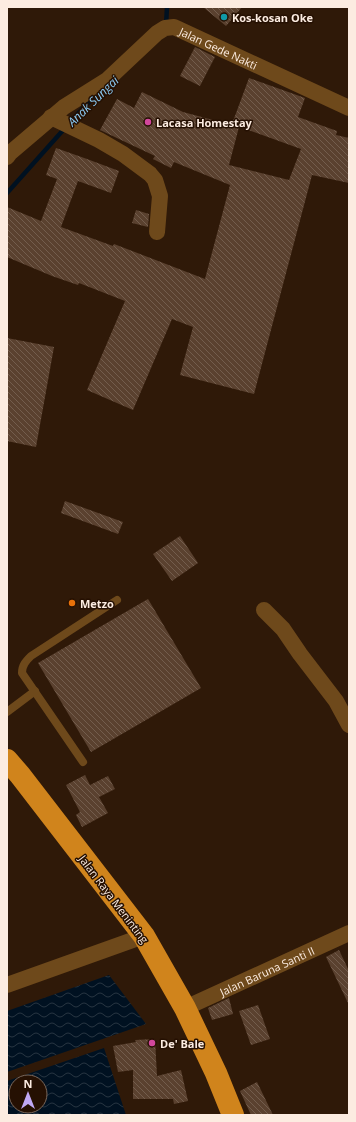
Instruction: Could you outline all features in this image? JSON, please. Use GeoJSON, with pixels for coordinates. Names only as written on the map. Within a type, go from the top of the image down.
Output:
{"type":"FeatureCollection","features":[{"type":"Feature","properties":{"kind":"highway","name":"Jalan Raya Meninting"},"geometry":{"type":"LineString","coordinates":[[7,760],[144,936],[185,1008],[216,1073],[233,1115]]}},
{"type":"Feature","properties":{"kind":"street","name":"Jalan Gede Nakti"},"geometry":{"type":"LineString","coordinates":[[7,157],[10,153],[62,122],[64,107],[107,80],[157,33],[168,27],[174,27],[349,108]]}},
{"type":"Feature","properties":{"kind":"street"},"geometry":{"type":"LineString","coordinates":[[62,122],[100,140],[123,154],[150,174],[155,180],[160,196],[157,232]]}},
{"type":"Feature","properties":{"kind":"street"},"geometry":{"type":"LineString","coordinates":[[264,610],[283,629],[336,701],[349,725]]}},
{"type":"Feature","properties":{"kind":"street","name":"Jalan Baruna Santi II"},"geometry":{"type":"LineString","coordinates":[[185,1008],[349,933]]}},
{"type":"Feature","properties":{"kind":"street"},"geometry":{"type":"LineString","coordinates":[[7,985],[144,936]]}},
{"type":"Feature","properties":{"kind":"lane"},"geometry":{"type":"LineString","coordinates":[[82,762],[22,673],[23,664],[32,656],[117,600]]}},
{"type":"Feature","properties":{"kind":"lane"},"geometry":{"type":"LineString","coordinates":[[7,712],[35,691]]}},
{"type":"Feature","properties":{"kind":"water"},"geometry":{"type":"Polygon","coordinates":[[[109,975],[146,1024],[7,1072],[7,1011],[109,975]]]}},
{"type":"Feature","properties":{"kind":"water"},"geometry":{"type":"Polygon","coordinates":[[[104,1048],[126,1115],[7,1115],[7,1081],[8,1114],[48,1114],[48,1074],[28,1074],[104,1048]]]}},
{"type":"Feature","properties":{"kind":"building","name":"Kos-kosan Oke"},"geometry":{"type":"Polygon","coordinates":[[[203,7],[242,7],[226,26],[203,7]]]}},
{"type":"Feature","properties":{"kind":"building"},"geometry":{"type":"Polygon","coordinates":[[[195,47],[215,57],[200,86],[180,76],[195,47]]]}},
{"type":"Feature","properties":{"kind":"building"},"geometry":{"type":"Polygon","coordinates":[[[249,78],[305,98],[298,117],[337,131],[336,135],[349,138],[349,183],[312,175],[254,394],[180,375],[193,327],[172,319],[133,410],[87,390],[125,301],[79,283],[78,285],[52,276],[7,257],[7,207],[41,221],[57,179],[46,175],[56,148],[87,159],[119,171],[111,193],[78,181],[61,227],[113,246],[114,244],[205,279],[230,185],[174,162],[171,168],[153,159],[155,156],[100,130],[117,99],[134,108],[142,92],[183,112],[239,127],[229,165],[289,180],[301,149],[232,124],[249,78]]]}},
{"type":"Feature","properties":{"kind":"building"},"geometry":{"type":"Polygon","coordinates":[[[136,210],[149,214],[148,227],[132,223],[136,210]]]}},
{"type":"Feature","properties":{"kind":"building"},"geometry":{"type":"Polygon","coordinates":[[[7,338],[54,347],[36,447],[7,441],[7,338]]]}},
{"type":"Feature","properties":{"kind":"building"},"geometry":{"type":"Polygon","coordinates":[[[65,501],[123,522],[118,534],[61,513],[65,501]]]}},
{"type":"Feature","properties":{"kind":"building"},"geometry":{"type":"Polygon","coordinates":[[[180,536],[198,563],[172,581],[153,554],[180,536]]]}},
{"type":"Feature","properties":{"kind":"building"},"geometry":{"type":"Polygon","coordinates":[[[148,599],[201,688],[91,752],[38,663],[148,599]]]}},
{"type":"Feature","properties":{"kind":"building"},"geometry":{"type":"Polygon","coordinates":[[[85,775],[90,785],[108,776],[115,789],[99,797],[108,813],[82,827],[76,815],[80,812],[66,785],[85,775]]]}},
{"type":"Feature","properties":{"kind":"building"},"geometry":{"type":"Polygon","coordinates":[[[339,950],[349,971],[349,1005],[326,957],[339,950]]]}},
{"type":"Feature","properties":{"kind":"building"},"geometry":{"type":"Polygon","coordinates":[[[229,998],[233,1014],[212,1020],[208,1008],[229,998]]]}},
{"type":"Feature","properties":{"kind":"building"},"geometry":{"type":"Polygon","coordinates":[[[258,1005],[270,1039],[251,1045],[239,1011],[258,1005]]]}},
{"type":"Feature","properties":{"kind":"building"},"geometry":{"type":"Polygon","coordinates":[[[155,1039],[157,1076],[181,1070],[188,1101],[174,1104],[173,1099],[133,1099],[133,1070],[118,1072],[113,1046],[136,1042],[135,1040],[155,1039]]]}},
{"type":"Feature","properties":{"kind":"building"},"geometry":{"type":"Polygon","coordinates":[[[257,1082],[273,1115],[251,1115],[240,1091],[257,1082]]]}},
{"type":"Feature","properties":{"kind":"waterway","name":"Anak Sungai"},"geometry":{"type":"LineString","coordinates":[[166,25],[167,7]]}},
{"type":"Feature","properties":{"kind":"waterway","name":"Anak Sungai"},"geometry":{"type":"LineString","coordinates":[[70,122],[97,95]]}},
{"type":"Feature","properties":{"kind":"waterway","name":"Anak Sungai"},"geometry":{"type":"LineString","coordinates":[[7,193],[65,128]]}},
{"type":"Feature","properties":{"kind":"place","name":"Kos-kosan Oke"},"geometry":{"type":"Point","coordinates":[224,17]}},
{"type":"Feature","properties":{"kind":"place","name":"Lacasa Homestay"},"geometry":{"type":"Point","coordinates":[148,122]}},
{"type":"Feature","properties":{"kind":"place","name":"Metzo"},"geometry":{"type":"Point","coordinates":[72,603]}},
{"type":"Feature","properties":{"kind":"place","name":"De' Bale"},"geometry":{"type":"Point","coordinates":[152,1043]}}]}
